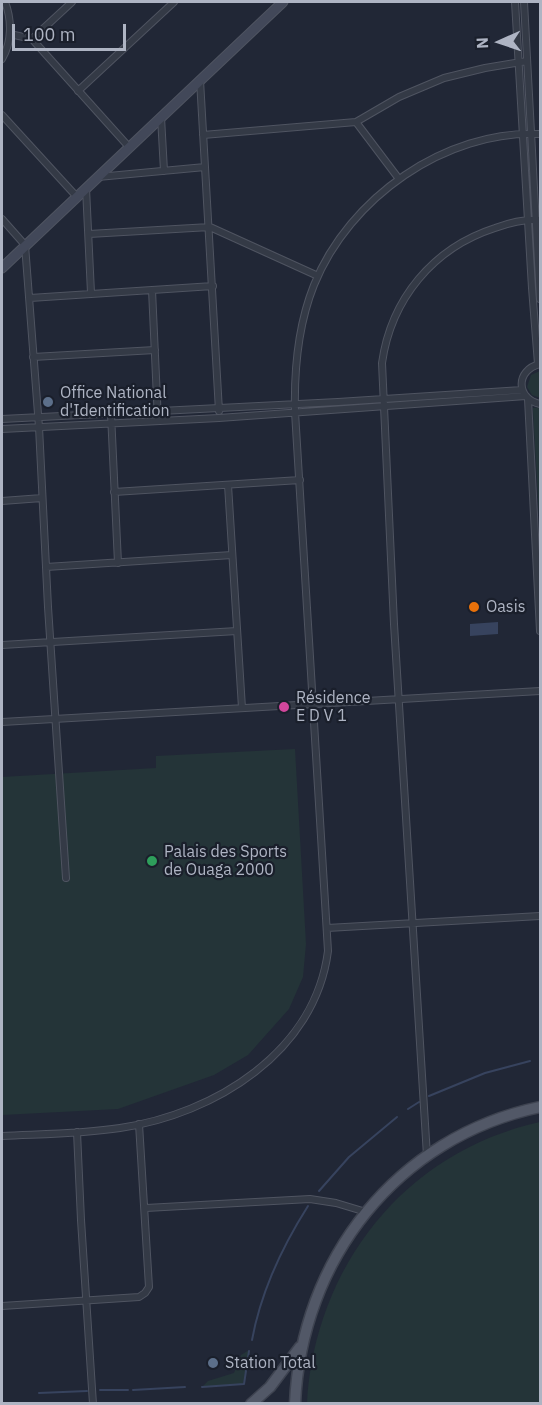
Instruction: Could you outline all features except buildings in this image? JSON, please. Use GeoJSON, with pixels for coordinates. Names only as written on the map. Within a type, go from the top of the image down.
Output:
{"type":"FeatureCollection","features":[{"type":"Feature","properties":{"kind":"main road"},"geometry":{"type":"LineString","coordinates":[[2,268],[282,2]]}},
{"type":"Feature","properties":{"kind":"main road"},"geometry":{"type":"LineString","coordinates":[[294,1404],[302,1344],[310,1314],[326,1274],[341,1246],[366,1212],[395,1182],[427,1156],[455,1139],[484,1124],[540,1107]]}},
{"type":"Feature","properties":{"kind":"main road"},"geometry":{"type":"LineString","coordinates":[[251,1404],[270,1388],[302,1344]]}},
{"type":"Feature","properties":{"kind":"street"},"geometry":{"type":"LineString","coordinates":[[2,59],[9,44],[10,34],[5,2]]}},
{"type":"Feature","properties":{"kind":"street"},"geometry":{"type":"LineString","coordinates":[[32,39],[72,2]]}},
{"type":"Feature","properties":{"kind":"street"},"geometry":{"type":"LineString","coordinates":[[78,91],[174,2]]}},
{"type":"Feature","properties":{"kind":"street"},"geometry":{"type":"LineString","coordinates":[[515,2],[539,364],[531,367],[525,373],[522,381],[525,395],[540,631]]}},
{"type":"Feature","properties":{"kind":"street"},"geometry":{"type":"LineString","coordinates":[[524,2],[531,134],[539,219],[540,299]]}},
{"type":"Feature","properties":{"kind":"street"},"geometry":{"type":"LineString","coordinates":[[10,34],[32,39],[129,147]]}},
{"type":"Feature","properties":{"kind":"street"},"geometry":{"type":"LineString","coordinates":[[203,135],[356,122],[399,97],[444,78],[527,61]]}},
{"type":"Feature","properties":{"kind":"street"},"geometry":{"type":"LineString","coordinates":[[200,79],[219,418]]}},
{"type":"Feature","properties":{"kind":"street"},"geometry":{"type":"LineString","coordinates":[[2,115],[77,196]]}},
{"type":"Feature","properties":{"kind":"street"},"geometry":{"type":"LineString","coordinates":[[160,117],[164,171]]}},
{"type":"Feature","properties":{"kind":"street"},"geometry":{"type":"LineString","coordinates":[[356,122],[399,179]]}},
{"type":"Feature","properties":{"kind":"street"},"geometry":{"type":"LineString","coordinates":[[2,1137],[123,1128],[192,1109],[235,1086],[279,1052],[304,1020],[323,978],[328,951],[295,411],[297,351],[304,318],[318,276],[344,232],[375,199],[399,179],[435,158],[468,145],[497,137],[540,134]]}},
{"type":"Feature","properties":{"kind":"street"},"geometry":{"type":"LineString","coordinates":[[98,177],[205,167]]}},
{"type":"Feature","properties":{"kind":"street"},"geometry":{"type":"LineString","coordinates":[[86,188],[91,293]]}},
{"type":"Feature","properties":{"kind":"street"},"geometry":{"type":"LineString","coordinates":[[2,219],[25,245],[39,427],[50,642],[66,878]]}},
{"type":"Feature","properties":{"kind":"street"},"geometry":{"type":"LineString","coordinates":[[427,1156],[394,624],[382,363],[390,329],[399,306],[417,279],[433,262],[473,235],[539,219]]}},
{"type":"Feature","properties":{"kind":"street"},"geometry":{"type":"LineString","coordinates":[[89,234],[210,227],[318,276]]}},
{"type":"Feature","properties":{"kind":"street"},"geometry":{"type":"LineString","coordinates":[[30,297],[213,286]]}},
{"type":"Feature","properties":{"kind":"street"},"geometry":{"type":"LineString","coordinates":[[152,290],[159,421]]}},
{"type":"Feature","properties":{"kind":"street"},"geometry":{"type":"LineString","coordinates":[[33,357],[155,350]]}},
{"type":"Feature","properties":{"kind":"street"},"geometry":{"type":"LineString","coordinates":[[2,429],[219,418],[525,395]]}},
{"type":"Feature","properties":{"kind":"street"},"geometry":{"type":"LineString","coordinates":[[2,419],[383,399],[525,395],[540,404]]}},
{"type":"Feature","properties":{"kind":"street"},"geometry":{"type":"LineString","coordinates":[[111,414],[118,563]]}},
{"type":"Feature","properties":{"kind":"street"},"geometry":{"type":"LineString","coordinates":[[114,492],[300,480]]}},
{"type":"Feature","properties":{"kind":"street"},"geometry":{"type":"LineString","coordinates":[[228,485],[242,708]]}},
{"type":"Feature","properties":{"kind":"street"},"geometry":{"type":"LineString","coordinates":[[2,501],[42,498]]}},
{"type":"Feature","properties":{"kind":"street"},"geometry":{"type":"LineString","coordinates":[[46,567],[232,555]]}},
{"type":"Feature","properties":{"kind":"street"},"geometry":{"type":"LineString","coordinates":[[2,645],[237,631]]}},
{"type":"Feature","properties":{"kind":"street"},"geometry":{"type":"LineString","coordinates":[[2,722],[540,691]]}},
{"type":"Feature","properties":{"kind":"street"},"geometry":{"type":"LineString","coordinates":[[327,928],[540,916]]}},
{"type":"Feature","properties":{"kind":"street"},"geometry":{"type":"LineString","coordinates":[[2,1306],[139,1298],[145,1293],[149,1287],[146,1208],[139,1124]]}},
{"type":"Feature","properties":{"kind":"street"},"geometry":{"type":"LineString","coordinates":[[77,1132],[93,1404]]}},
{"type":"Feature","properties":{"kind":"street"},"geometry":{"type":"LineString","coordinates":[[146,1208],[310,1199],[336,1203],[366,1212]]}},
{"type":"Feature","properties":{"kind":"shaded area"},"geometry":{"type":"Polygon","coordinates":[[[540,371],[540,398],[532,395],[527,387],[531,375],[540,371]]]}},
{"type":"Feature","properties":{"kind":"shaded area"},"geometry":{"type":"Polygon","coordinates":[[[540,407],[540,534],[533,408],[540,407]]]}},
{"type":"Feature","properties":{"kind":"shaded area","name":"Palais des Sports de Ouaga 2000"},"geometry":{"type":"Polygon","coordinates":[[[295,749],[306,944],[303,977],[289,1009],[248,1055],[214,1075],[118,1109],[2,1115],[2,777],[156,768],[156,756],[295,749]]]}},
{"type":"Feature","properties":{"kind":"shaded area"},"geometry":{"type":"Polygon","coordinates":[[[540,1122],[540,1403],[307,1403],[314,1353],[328,1306],[348,1262],[376,1223],[409,1188],[447,1159],[491,1137],[540,1122]]]}},
{"type":"Feature","properties":{"kind":"shaded area"},"geometry":{"type":"Polygon","coordinates":[[[249,1350],[243,1384],[202,1387],[208,1381],[234,1373],[241,1355],[249,1350]]]}},
{"type":"Feature","properties":{"kind":"water"},"geometry":{"type":"Polygon","coordinates":[[[498,622],[498,634],[470,636],[470,624],[498,622]]]}},
{"type":"Feature","properties":{"kind":"waterway"},"geometry":{"type":"LineString","coordinates":[[429,1096],[485,1073],[530,1061]]}},
{"type":"Feature","properties":{"kind":"waterway"},"geometry":{"type":"LineString","coordinates":[[408,1109],[419,1102]]}},
{"type":"Feature","properties":{"kind":"waterway"},"geometry":{"type":"LineString","coordinates":[[319,1191],[349,1157],[397,1117]]}},
{"type":"Feature","properties":{"kind":"waterway"},"geometry":{"type":"LineString","coordinates":[[252,1340],[261,1304],[274,1270],[308,1206]]}},
{"type":"Feature","properties":{"kind":"waterway"},"geometry":{"type":"LineString","coordinates":[[202,1387],[244,1384],[249,1351]]}},
{"type":"Feature","properties":{"kind":"waterway"},"geometry":{"type":"LineString","coordinates":[[133,1390],[185,1387]]}},
{"type":"Feature","properties":{"kind":"waterway"},"geometry":{"type":"LineString","coordinates":[[100,1390],[128,1390]]}},
{"type":"Feature","properties":{"kind":"waterway"},"geometry":{"type":"LineString","coordinates":[[39,1393],[87,1391]]}},
{"type":"Feature","properties":{"kind":"place","name":"Office National d'Identification"},"geometry":{"type":"Point","coordinates":[48,402]}},
{"type":"Feature","properties":{"kind":"place","name":"Oasis"},"geometry":{"type":"Point","coordinates":[474,607]}},
{"type":"Feature","properties":{"kind":"place","name":"Résidence E D V 1"},"geometry":{"type":"Point","coordinates":[284,707]}},
{"type":"Feature","properties":{"kind":"place","name":"Palais des Sports de Ouaga 2000"},"geometry":{"type":"Point","coordinates":[152,861]}},
{"type":"Feature","properties":{"kind":"place","name":"Station Total"},"geometry":{"type":"Point","coordinates":[213,1363]}}]}
